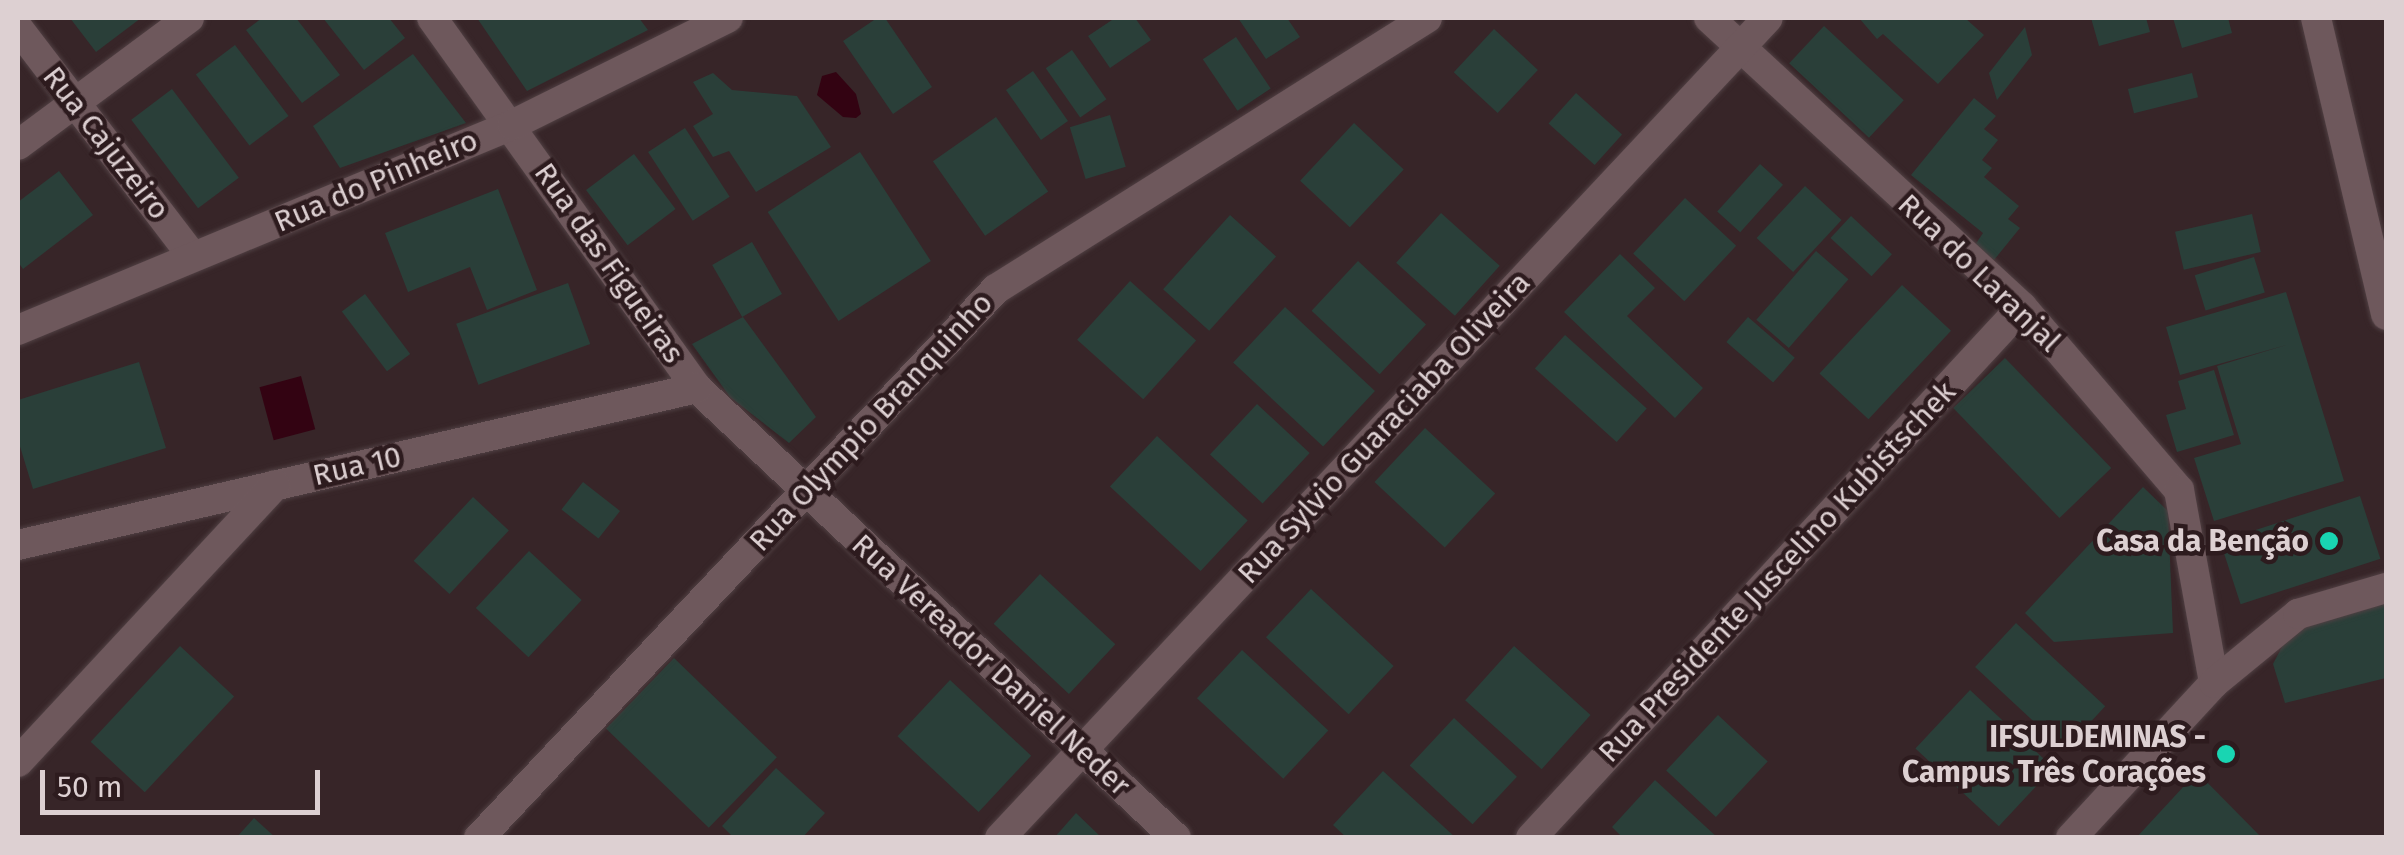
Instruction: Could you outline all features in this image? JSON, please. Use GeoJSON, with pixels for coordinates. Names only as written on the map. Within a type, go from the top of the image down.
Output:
{"type":"FeatureCollection","features":[{"type":"Feature","properties":{"kind":"street"},"geometry":{"type":"LineString","coordinates":[[18,146],[189,18]]}},
{"type":"Feature","properties":{"kind":"street","name":"Rua das Figueiras"},"geometry":{"type":"LineString","coordinates":[[432,18],[697,388],[806,492]]}},
{"type":"Feature","properties":{"kind":"street","name":"Rua do Pinheiro"},"geometry":{"type":"LineString","coordinates":[[18,330],[512,125],[728,18]]}},
{"type":"Feature","properties":{"kind":"street","name":"Rua Olympio Branquinho"},"geometry":{"type":"LineString","coordinates":[[479,838],[996,289],[1426,18]]}},
{"type":"Feature","properties":{"kind":"street","name":"Rua do Laranjal"},"geometry":{"type":"LineString","coordinates":[[1708,18],[2022,308],[2179,490],[2214,682]]}},
{"type":"Feature","properties":{"kind":"street","name":"Rua Sylvio Guaraciaba Oliveira"},"geometry":{"type":"LineString","coordinates":[[1000,838],[1768,18]]}},
{"type":"Feature","properties":{"kind":"street"},"geometry":{"type":"LineString","coordinates":[[2316,18],[2383,281],[2386,315]]}},
{"type":"Feature","properties":{"kind":"street","name":"Rua Cajuzeiro"},"geometry":{"type":"LineString","coordinates":[[18,28],[193,257]]}},
{"type":"Feature","properties":{"kind":"street","name":"Rua Presidente Juscelino Kubistschek"},"geometry":{"type":"LineString","coordinates":[[1531,838],[2022,308]]}},
{"type":"Feature","properties":{"kind":"street","name":"Rua 10"},"geometry":{"type":"LineString","coordinates":[[18,545],[697,388]]}},
{"type":"Feature","properties":{"kind":"street"},"geometry":{"type":"LineString","coordinates":[[18,762],[275,485]]}},
{"type":"Feature","properties":{"kind":"street","name":"Rua Vereador Daniel Neder"},"geometry":{"type":"LineString","coordinates":[[806,492],[1176,838]]}},
{"type":"Feature","properties":{"kind":"street"},"geometry":{"type":"LineString","coordinates":[[2072,838],[2214,682],[2298,614],[2386,588]]}},
{"type":"Feature","properties":{"kind":"shaded area"},"geometry":{"type":"Polygon","coordinates":[[[836,72],[856,94],[861,114],[856,118],[843,117],[817,95],[822,76],[836,72]]]}},
{"type":"Feature","properties":{"kind":"shaded area"},"geometry":{"type":"Polygon","coordinates":[[[301,376],[315,429],[274,440],[259,387],[301,376]]]}},
{"type":"Feature","properties":{"kind":"building"},"geometry":{"type":"Polygon","coordinates":[[[70,18],[141,18],[96,52],[70,18]]]}},
{"type":"Feature","properties":{"kind":"building"},"geometry":{"type":"Polygon","coordinates":[[[262,18],[296,18],[340,75],[302,103],[246,30],[262,18]]]}},
{"type":"Feature","properties":{"kind":"building"},"geometry":{"type":"Polygon","coordinates":[[[323,18],[389,18],[405,38],[364,70],[323,18]]]}},
{"type":"Feature","properties":{"kind":"building"},"geometry":{"type":"Polygon","coordinates":[[[477,18],[639,18],[648,30],[527,91],[477,18]]]}},
{"type":"Feature","properties":{"kind":"building"},"geometry":{"type":"Polygon","coordinates":[[[877,18],[885,18],[932,87],[893,114],[843,41],[877,18]]]}},
{"type":"Feature","properties":{"kind":"building"},"geometry":{"type":"Polygon","coordinates":[[[1115,18],[1135,18],[1151,40],[1110,68],[1088,36],[1115,18]]]}},
{"type":"Feature","properties":{"kind":"building"},"geometry":{"type":"Polygon","coordinates":[[[1238,18],[1287,18],[1300,37],[1266,59],[1238,18]]]}},
{"type":"Feature","properties":{"kind":"building"},"geometry":{"type":"Polygon","coordinates":[[[1859,18],[1965,18],[1984,35],[1938,84],[1883,34],[1877,39],[1859,18]]]}},
{"type":"Feature","properties":{"kind":"building"},"geometry":{"type":"Polygon","coordinates":[[[2091,18],[2146,18],[2150,32],[2099,46],[2091,18]]]}},
{"type":"Feature","properties":{"kind":"building"},"geometry":{"type":"Polygon","coordinates":[[[2173,18],[2228,18],[2232,33],[2182,48],[2173,18]]]}},
{"type":"Feature","properties":{"kind":"building"},"geometry":{"type":"Polygon","coordinates":[[[1824,26],[1904,100],[1869,138],[1789,63],[1824,26]]]}},
{"type":"Feature","properties":{"kind":"building"},"geometry":{"type":"Polygon","coordinates":[[[2025,27],[2032,55],[1997,100],[1989,73],[2025,27]]]}},
{"type":"Feature","properties":{"kind":"building"},"geometry":{"type":"Polygon","coordinates":[[[1494,29],[1538,70],[1498,113],[1454,72],[1494,29]]]}},
{"type":"Feature","properties":{"kind":"building"},"geometry":{"type":"Polygon","coordinates":[[[1236,37],[1271,88],[1238,111],[1203,59],[1236,37]]]}},
{"type":"Feature","properties":{"kind":"building"},"geometry":{"type":"Polygon","coordinates":[[[235,45],[289,116],[249,146],[196,74],[235,45]]]}},
{"type":"Feature","properties":{"kind":"building"},"geometry":{"type":"Polygon","coordinates":[[[1072,50],[1106,99],[1080,118],[1046,68],[1072,50]]]}},
{"type":"Feature","properties":{"kind":"building"},"geometry":{"type":"Polygon","coordinates":[[[413,54],[466,123],[340,168],[313,126],[413,54]]]}},
{"type":"Feature","properties":{"kind":"building"},"geometry":{"type":"Polygon","coordinates":[[[1033,71],[1068,121],[1041,140],[1006,90],[1033,71]]]}},
{"type":"Feature","properties":{"kind":"building"},"geometry":{"type":"Polygon","coordinates":[[[713,73],[732,90],[797,96],[831,147],[756,192],[729,151],[713,157],[693,126],[713,114],[693,82],[713,73]]]}},
{"type":"Feature","properties":{"kind":"building"},"geometry":{"type":"Polygon","coordinates":[[[2192,73],[2198,97],[2134,113],[2128,89],[2192,73]]]}},
{"type":"Feature","properties":{"kind":"building"},"geometry":{"type":"Polygon","coordinates":[[[172,89],[239,178],[198,208],[131,120],[172,89]]]}},
{"type":"Feature","properties":{"kind":"building"},"geometry":{"type":"Polygon","coordinates":[[[1576,93],[1622,134],[1595,165],[1549,123],[1576,93]]]}},
{"type":"Feature","properties":{"kind":"building"},"geometry":{"type":"Polygon","coordinates":[[[1974,98],[1996,116],[1984,129],[1998,140],[1982,160],[1992,168],[1984,177],[2019,206],[2008,219],[2020,228],[1994,260],[1975,245],[1983,233],[1911,175],[1974,98]]]}},
{"type":"Feature","properties":{"kind":"building"},"geometry":{"type":"Polygon","coordinates":[[[1110,115],[1126,167],[1086,179],[1070,127],[1110,115]]]}},
{"type":"Feature","properties":{"kind":"building"},"geometry":{"type":"Polygon","coordinates":[[[996,117],[1048,192],[985,236],[933,161],[996,117]]]}},
{"type":"Feature","properties":{"kind":"building"},"geometry":{"type":"Polygon","coordinates":[[[1354,123],[1404,169],[1350,227],[1300,181],[1354,123]]]}},
{"type":"Feature","properties":{"kind":"building"},"geometry":{"type":"Polygon","coordinates":[[[685,128],[730,197],[693,221],[648,152],[685,128]]]}},
{"type":"Feature","properties":{"kind":"building"},"geometry":{"type":"Polygon","coordinates":[[[860,152],[931,261],[839,321],[768,212],[860,152]]]}},
{"type":"Feature","properties":{"kind":"building"},"geometry":{"type":"Polygon","coordinates":[[[634,154],[676,209],[628,245],[586,190],[634,154]]]}},
{"type":"Feature","properties":{"kind":"building"},"geometry":{"type":"Polygon","coordinates":[[[1760,164],[1783,185],[1740,232],[1717,212],[1760,164]]]}},
{"type":"Feature","properties":{"kind":"building"},"geometry":{"type":"Polygon","coordinates":[[[59,171],[93,215],[23,269],[18,262],[18,202],[59,171]]]}},
{"type":"Feature","properties":{"kind":"building"},"geometry":{"type":"Polygon","coordinates":[[[1805,186],[1842,220],[1793,272],[1757,238],[1805,186]]]}},
{"type":"Feature","properties":{"kind":"building"},"geometry":{"type":"Polygon","coordinates":[[[498,189],[537,290],[487,310],[470,267],[408,292],[385,233],[498,189]]]}},
{"type":"Feature","properties":{"kind":"building"},"geometry":{"type":"Polygon","coordinates":[[[1685,198],[1736,246],[1684,301],[1633,254],[1685,198]]]}},
{"type":"Feature","properties":{"kind":"building"},"geometry":{"type":"Polygon","coordinates":[[[1441,213],[1500,266],[1455,316],[1396,263],[1441,213]]]}},
{"type":"Feature","properties":{"kind":"building"},"geometry":{"type":"Polygon","coordinates":[[[2252,214],[2261,252],[2184,270],[2175,232],[2252,214]]]}},
{"type":"Feature","properties":{"kind":"building"},"geometry":{"type":"Polygon","coordinates":[[[1230,215],[1276,256],[1209,331],[1163,289],[1230,215]]]}},
{"type":"Feature","properties":{"kind":"building"},"geometry":{"type":"Polygon","coordinates":[[[1851,216],[1892,254],[1871,276],[1831,238],[1851,216]]]}},
{"type":"Feature","properties":{"kind":"building"},"geometry":{"type":"Polygon","coordinates":[[[752,242],[782,294],[742,317],[712,265],[752,242]]]}},
{"type":"Feature","properties":{"kind":"building"},"geometry":{"type":"Polygon","coordinates":[[[1816,251],[1848,279],[1789,348],[1756,320],[1816,251]]]}},
{"type":"Feature","properties":{"kind":"building"},"geometry":{"type":"Polygon","coordinates":[[[1620,254],[1655,288],[1627,316],[1703,388],[1675,418],[1564,312],[1620,254]]]}},
{"type":"Feature","properties":{"kind":"building"},"geometry":{"type":"Polygon","coordinates":[[[2254,257],[2265,292],[2206,311],[2195,275],[2254,257]]]}},
{"type":"Feature","properties":{"kind":"building"},"geometry":{"type":"Polygon","coordinates":[[[1358,261],[1426,324],[1380,374],[1312,311],[1358,261]]]}},
{"type":"Feature","properties":{"kind":"building"},"geometry":{"type":"Polygon","coordinates":[[[1130,281],[1196,341],[1143,399],[1077,340],[1130,281]]]}},
{"type":"Feature","properties":{"kind":"building"},"geometry":{"type":"Polygon","coordinates":[[[568,283],[590,344],[478,385],[456,324],[568,283]]]}},
{"type":"Feature","properties":{"kind":"building"},"geometry":{"type":"Polygon","coordinates":[[[1902,285],[1951,331],[1868,419],[1819,373],[1902,285]]]}},
{"type":"Feature","properties":{"kind":"building"},"geometry":{"type":"Polygon","coordinates":[[[2286,292],[2344,481],[2214,521],[2194,458],[2241,444],[2217,366],[2290,344],[2180,375],[2166,327],[2286,292]]]}},
{"type":"Feature","properties":{"kind":"building"},"geometry":{"type":"Polygon","coordinates":[[[365,294],[410,354],[387,371],[342,311],[365,294]]]}},
{"type":"Feature","properties":{"kind":"building"},"geometry":{"type":"Polygon","coordinates":[[[1285,307],[1375,391],[1323,446],[1233,363],[1285,307]]]}},
{"type":"Feature","properties":{"kind":"building"},"geometry":{"type":"Polygon","coordinates":[[[743,317],[816,417],[789,443],[730,397],[692,344],[743,317]]]}},
{"type":"Feature","properties":{"kind":"building"},"geometry":{"type":"Polygon","coordinates":[[[1748,317],[1795,358],[1773,383],[1726,342],[1748,317]]]}},
{"type":"Feature","properties":{"kind":"building"},"geometry":{"type":"Polygon","coordinates":[[[1565,335],[1647,409],[1617,442],[1535,368],[1565,335]]]}},
{"type":"Feature","properties":{"kind":"building"},"geometry":{"type":"Polygon","coordinates":[[[2005,358],[2111,468],[2059,518],[1953,408],[2005,358]]]}},
{"type":"Feature","properties":{"kind":"building"},"geometry":{"type":"Polygon","coordinates":[[[139,362],[166,448],[33,489],[18,440],[18,400],[139,362]]]}},
{"type":"Feature","properties":{"kind":"building"},"geometry":{"type":"Polygon","coordinates":[[[2214,370],[2234,435],[2177,452],[2166,415],[2186,409],[2178,381],[2214,370]]]}},
{"type":"Feature","properties":{"kind":"building"},"geometry":{"type":"Polygon","coordinates":[[[1257,404],[1310,453],[1263,504],[1210,454],[1257,404]]]}},
{"type":"Feature","properties":{"kind":"building"},"geometry":{"type":"Polygon","coordinates":[[[1425,428],[1495,493],[1445,548],[1375,482],[1425,428]]]}},
{"type":"Feature","properties":{"kind":"building"},"geometry":{"type":"Polygon","coordinates":[[[1157,436],[1248,521],[1201,571],[1110,486],[1157,436]]]}},
{"type":"Feature","properties":{"kind":"building"},"geometry":{"type":"Polygon","coordinates":[[[583,482],[620,511],[598,539],[561,510],[583,482]]]}},
{"type":"Feature","properties":{"kind":"building"},"geometry":{"type":"Polygon","coordinates":[[[2143,487],[2168,511],[2173,633],[2054,642],[2025,613],[2143,487]]]}},
{"type":"Feature","properties":{"kind":"building"},"geometry":{"type":"Polygon","coordinates":[[[2360,496],[2380,559],[2241,604],[2220,541],[2360,496]]]}},
{"type":"Feature","properties":{"kind":"building"},"geometry":{"type":"Polygon","coordinates":[[[473,497],[509,530],[450,594],[414,561],[473,497]]]}},
{"type":"Feature","properties":{"kind":"building"},"geometry":{"type":"Polygon","coordinates":[[[529,551],[582,600],[528,657],[476,608],[529,551]]]}},
{"type":"Feature","properties":{"kind":"building"},"geometry":{"type":"Polygon","coordinates":[[[1040,574],[1115,644],[1069,694],[994,624],[1040,574]]]}},
{"type":"Feature","properties":{"kind":"building"},"geometry":{"type":"Polygon","coordinates":[[[1311,589],[1394,666],[1349,714],[1266,637],[1311,589]]]}},
{"type":"Feature","properties":{"kind":"building"},"geometry":{"type":"Polygon","coordinates":[[[2386,598],[2386,678],[2285,703],[2273,664],[2287,637],[2325,617],[2386,598]]]}},
{"type":"Feature","properties":{"kind":"building"},"geometry":{"type":"Polygon","coordinates":[[[2016,623],[2105,706],[2064,750],[1975,667],[2016,623]]]}},
{"type":"Feature","properties":{"kind":"building"},"geometry":{"type":"Polygon","coordinates":[[[180,646],[234,696],[145,792],[91,742],[180,646]]]}},
{"type":"Feature","properties":{"kind":"building"},"geometry":{"type":"Polygon","coordinates":[[[1514,646],[1591,715],[1542,769],[1465,700],[1514,646]]]}},
{"type":"Feature","properties":{"kind":"building"},"geometry":{"type":"Polygon","coordinates":[[[1242,650],[1328,730],[1283,779],[1197,698],[1242,650]]]}},
{"type":"Feature","properties":{"kind":"building"},"geometry":{"type":"Polygon","coordinates":[[[674,658],[777,757],[709,828],[606,728],[674,658]]]}},
{"type":"Feature","properties":{"kind":"building"},"geometry":{"type":"Polygon","coordinates":[[[950,680],[1031,756],[979,812],[897,736],[950,680]]]}},
{"type":"Feature","properties":{"kind":"building"},"geometry":{"type":"Polygon","coordinates":[[[1970,690],[2053,768],[1999,826],[1915,749],[1970,690]]]}},
{"type":"Feature","properties":{"kind":"building"},"geometry":{"type":"Polygon","coordinates":[[[1718,715],[1768,761],[1716,817],[1666,771],[1718,715]]]}},
{"type":"Feature","properties":{"kind":"building"},"geometry":{"type":"Polygon","coordinates":[[[1454,718],[1517,777],[1473,824],[1410,766],[1454,718]]]}},
{"type":"Feature","properties":{"kind":"building"},"geometry":{"type":"Polygon","coordinates":[[[776,768],[825,813],[802,838],[734,838],[722,826],[776,768]]]}},
{"type":"Feature","properties":{"kind":"building"},"geometry":{"type":"Polygon","coordinates":[[[1383,771],[1456,838],[1347,838],[1333,825],[1383,771]]]}},
{"type":"Feature","properties":{"kind":"building"},"geometry":{"type":"Polygon","coordinates":[[[2197,772],[2262,838],[2136,838],[2197,772]]]}},
{"type":"Feature","properties":{"kind":"building"},"geometry":{"type":"Polygon","coordinates":[[[1655,780],[1718,838],[1623,838],[1612,827],[1655,780]]]}},
{"type":"Feature","properties":{"kind":"building"},"geometry":{"type":"Polygon","coordinates":[[[1076,813],[1102,838],[1054,838],[1076,813]]]}},
{"type":"Feature","properties":{"kind":"building"},"geometry":{"type":"Polygon","coordinates":[[[254,818],[276,838],[236,838],[254,818]]]}},
{"type":"Feature","properties":{"kind":"place","name":"Casa da Benção"},"geometry":{"type":"Point","coordinates":[2329,541]}},
{"type":"Feature","properties":{"kind":"place","name":"IFSULDEMINAS - Campus Três Corações"},"geometry":{"type":"Point","coordinates":[2226,754]}}]}
